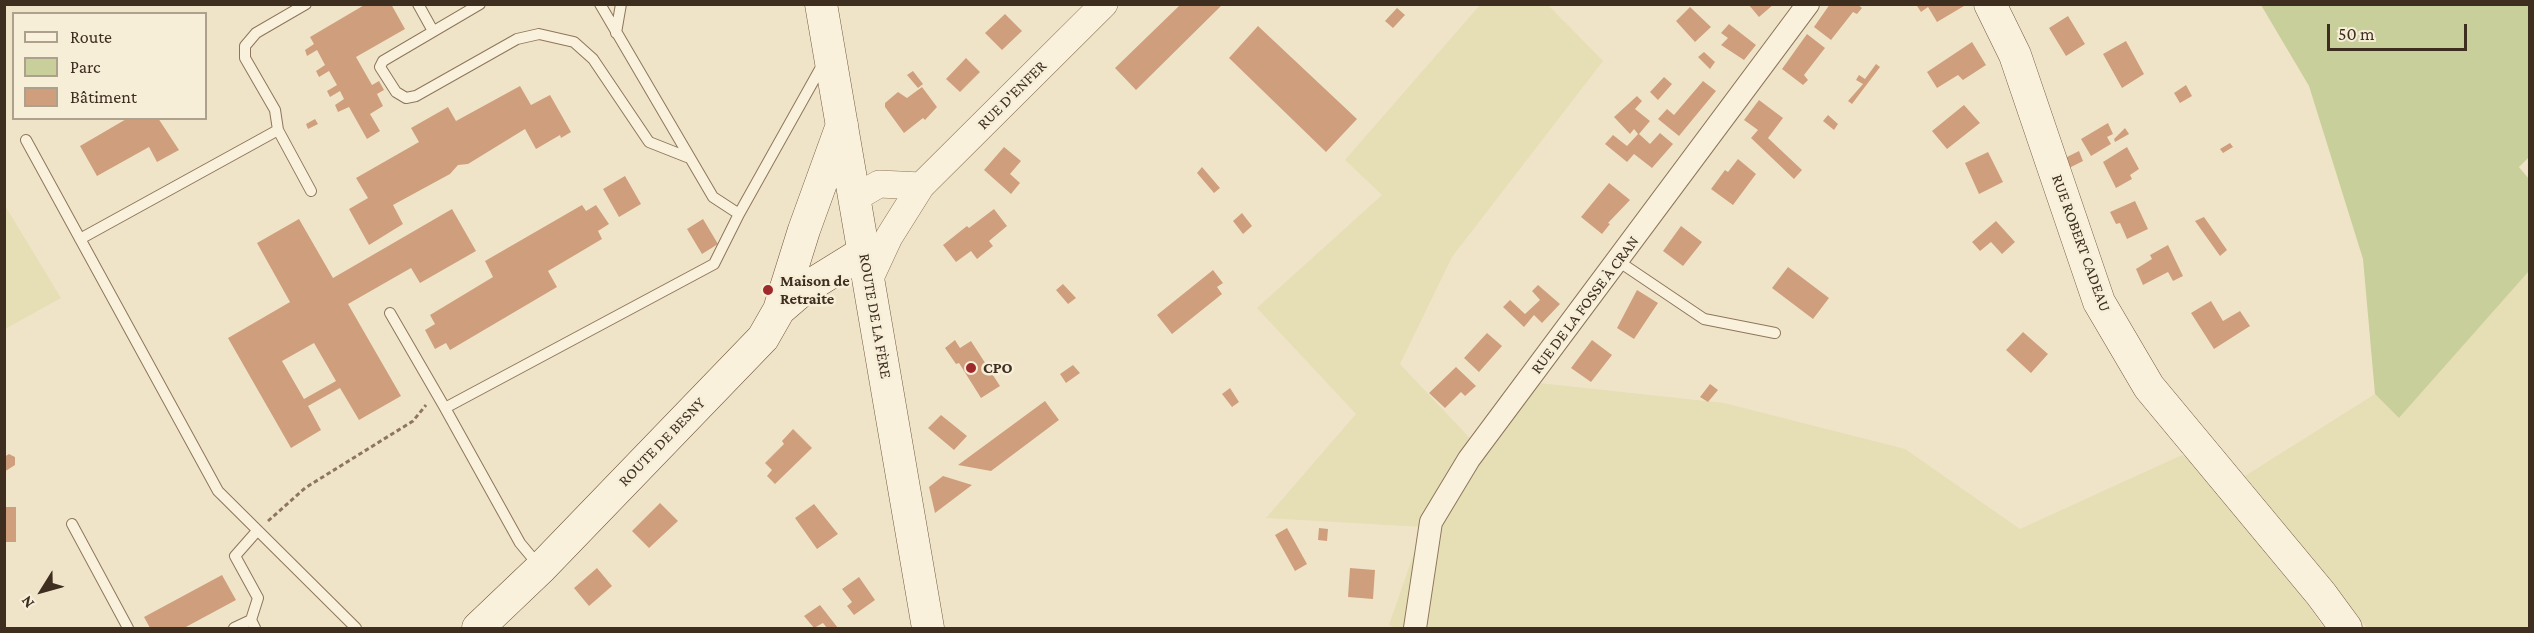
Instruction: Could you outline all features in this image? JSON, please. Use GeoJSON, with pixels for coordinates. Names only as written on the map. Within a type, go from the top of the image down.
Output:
{"type":"FeatureCollection","features":[{"type":"Feature","properties":{"kind":"main road","name":"ROUTE DE LA FÈRE"},"geometry":{"type":"LineString","coordinates":[[821,4],[848,160],[867,191],[874,269],[928,628]]}},
{"type":"Feature","properties":{"kind":"main road","name":"RUE ROBERT CADEAU"},"geometry":{"type":"LineString","coordinates":[[1990,4],[2015,55],[2099,302],[2149,387],[2321,594],[2346,628]]}},
{"type":"Feature","properties":{"kind":"main road","name":"ROUTE DE BESNY"},"geometry":{"type":"LineString","coordinates":[[478,628],[541,568],[763,338],[779,310],[804,230],[842,125]]}},
{"type":"Feature","properties":{"kind":"main road"},"geometry":{"type":"LineString","coordinates":[[804,230],[867,191]]}},
{"type":"Feature","properties":{"kind":"main road"},"geometry":{"type":"LineString","coordinates":[[825,276],[874,269]]}},
{"type":"Feature","properties":{"kind":"main road"},"geometry":{"type":"LineString","coordinates":[[779,310],[801,291],[825,276],[874,269]]}},
{"type":"Feature","properties":{"kind":"street","name":"RUE D'ENFER"},"geometry":{"type":"LineString","coordinates":[[874,269],[921,186],[1104,4]]}},
{"type":"Feature","properties":{"kind":"street","name":"RUE DE LA FOSSE À CRAN"},"geometry":{"type":"LineString","coordinates":[[1415,628],[1431,522],[1469,459],[1808,4]]}},
{"type":"Feature","properties":{"kind":"street"},"geometry":{"type":"LineString","coordinates":[[867,191],[921,186]]}},
{"type":"Feature","properties":{"kind":"lane"},"geometry":{"type":"LineString","coordinates":[[306,4],[256,33],[245,46],[245,58],[275,110],[278,130],[311,191]]}},
{"type":"Feature","properties":{"kind":"lane"},"geometry":{"type":"LineString","coordinates":[[418,4],[434,31]]}},
{"type":"Feature","properties":{"kind":"lane"},"geometry":{"type":"LineString","coordinates":[[480,4],[383,61],[380,67],[396,92],[406,99],[416,96],[517,39],[538,34],[574,42],[593,59],[649,142],[687,157]]}},
{"type":"Feature","properties":{"kind":"lane"},"geometry":{"type":"LineString","coordinates":[[600,4],[687,157],[713,197],[739,214]]}},
{"type":"Feature","properties":{"kind":"lane"},"geometry":{"type":"LineString","coordinates":[[616,33],[621,4]]}},
{"type":"Feature","properties":{"kind":"lane"},"geometry":{"type":"LineString","coordinates":[[445,408],[714,264],[776,144],[829,54]]}},
{"type":"Feature","properties":{"kind":"lane"},"geometry":{"type":"LineString","coordinates":[[80,239],[278,130]]}},
{"type":"Feature","properties":{"kind":"lane"},"geometry":{"type":"LineString","coordinates":[[26,140],[218,491],[356,628]]}},
{"type":"Feature","properties":{"kind":"lane"},"geometry":{"type":"LineString","coordinates":[[1618,261],[1704,319],[1775,333]]}},
{"type":"Feature","properties":{"kind":"lane"},"geometry":{"type":"LineString","coordinates":[[390,313],[520,543],[541,568]]}},
{"type":"Feature","properties":{"kind":"lane"},"geometry":{"type":"LineString","coordinates":[[72,524],[128,628]]}},
{"type":"Feature","properties":{"kind":"lane"},"geometry":{"type":"LineString","coordinates":[[234,628],[253,624],[258,598],[235,556],[257,531]]}},
{"type":"Feature","properties":{"kind":"path"},"geometry":{"type":"LineString","coordinates":[[257,531],[305,488],[413,421],[436,393]]}},
{"type":"Feature","properties":{"kind":"shaded area"},"geometry":{"type":"Polygon","coordinates":[[[1480,5],[1548,5],[1603,61],[1452,257],[1400,364],[1481,450],[1539,383],[1724,403],[1905,449],[2020,529],[2182,455],[2228,485],[2324,628],[1394,628],[1389,625],[1423,527],[1266,518],[1356,414],[1257,308],[1382,195],[1345,160],[1480,5]]]}},
{"type":"Feature","properties":{"kind":"shaded area"},"geometry":{"type":"Polygon","coordinates":[[[4,204],[61,298],[5,329],[4,329],[4,204]]]}},
{"type":"Feature","properties":{"kind":"shaded area"},"geometry":{"type":"Polygon","coordinates":[[[2529,271],[2529,628],[2367,628],[2245,476],[2375,394],[2400,417],[2529,271]]]}},
{"type":"Feature","properties":{"kind":"green space"},"geometry":{"type":"Polygon","coordinates":[[[2261,5],[2529,5],[2529,157],[2519,167],[2529,179],[2529,271],[2399,418],[2375,394],[2363,259],[2309,86],[2261,5]]]}},
{"type":"Feature","properties":{"kind":"building"},"geometry":{"type":"Polygon","coordinates":[[[366,4],[391,4],[405,29],[356,57],[372,85],[379,81],[384,90],[377,94],[383,106],[370,114],[380,131],[367,139],[349,107],[338,112],[335,105],[344,99],[340,91],[330,97],[327,91],[337,85],[329,71],[319,77],[316,71],[325,65],[317,50],[307,56],[305,50],[314,44],[310,37],[366,4]]]}},
{"type":"Feature","properties":{"kind":"building"},"geometry":{"type":"Polygon","coordinates":[[[1748,4],[1774,4],[1759,17],[1748,4]]]}},
{"type":"Feature","properties":{"kind":"building"},"geometry":{"type":"Polygon","coordinates":[[[1830,4],[1857,4],[1862,8],[1857,14],[1853,12],[1831,40],[1814,27],[1830,4]]]}},
{"type":"Feature","properties":{"kind":"building"},"geometry":{"type":"Polygon","coordinates":[[[1180,5],[1222,5],[1136,90],[1115,68],[1180,5]]]}},
{"type":"Feature","properties":{"kind":"building"},"geometry":{"type":"Polygon","coordinates":[[[1917,6],[1964,6],[1937,22],[1928,7],[1921,12],[1917,6]]]}},
{"type":"Feature","properties":{"kind":"building"},"geometry":{"type":"Polygon","coordinates":[[[1690,7],[1711,27],[1695,42],[1676,21],[1690,7]]]}},
{"type":"Feature","properties":{"kind":"building"},"geometry":{"type":"Polygon","coordinates":[[[1397,8],[1405,15],[1393,28],[1385,21],[1397,8]]]}},
{"type":"Feature","properties":{"kind":"building"},"geometry":{"type":"Polygon","coordinates":[[[1005,14],[1022,31],[1002,50],[985,33],[1005,14]]]}},
{"type":"Feature","properties":{"kind":"building"},"geometry":{"type":"Polygon","coordinates":[[[2068,16],[2085,44],[2066,56],[2049,28],[2068,16]]]}},
{"type":"Feature","properties":{"kind":"building"},"geometry":{"type":"Polygon","coordinates":[[[1729,24],[1756,45],[1744,60],[1721,45],[1728,38],[1721,33],[1729,24]]]}},
{"type":"Feature","properties":{"kind":"building"},"geometry":{"type":"Polygon","coordinates":[[[1258,26],[1357,119],[1326,152],[1229,58],[1258,26]]]}},
{"type":"Feature","properties":{"kind":"building"},"geometry":{"type":"Polygon","coordinates":[[[1807,34],[1825,48],[1804,75],[1808,80],[1803,85],[1782,69],[1807,34]]]}},
{"type":"Feature","properties":{"kind":"building"},"geometry":{"type":"Polygon","coordinates":[[[2126,41],[2144,74],[2122,88],[2103,54],[2126,41]]]}},
{"type":"Feature","properties":{"kind":"building"},"geometry":{"type":"Polygon","coordinates":[[[1972,42],[1986,65],[1963,80],[1958,75],[1937,88],[1927,72],[1972,42]]]}},
{"type":"Feature","properties":{"kind":"building"},"geometry":{"type":"Polygon","coordinates":[[[1704,52],[1715,62],[1710,69],[1698,57],[1704,52]]]}},
{"type":"Feature","properties":{"kind":"building"},"geometry":{"type":"Polygon","coordinates":[[[966,58],[980,72],[960,92],[946,79],[966,58]]]}},
{"type":"Feature","properties":{"kind":"building"},"geometry":{"type":"Polygon","coordinates":[[[1876,64],[1880,67],[1852,104],[1848,101],[1863,84],[1856,80],[1859,75],[1865,79],[1876,64]]]}},
{"type":"Feature","properties":{"kind":"building"},"geometry":{"type":"Polygon","coordinates":[[[913,71],[923,84],[918,88],[907,75],[913,71]]]}},
{"type":"Feature","properties":{"kind":"building"},"geometry":{"type":"Polygon","coordinates":[[[1664,77],[1672,84],[1658,100],[1650,92],[1664,77]]]}},
{"type":"Feature","properties":{"kind":"building"},"geometry":{"type":"Polygon","coordinates":[[[1703,81],[1716,91],[1679,136],[1658,119],[1667,109],[1674,115],[1703,81]]]}},
{"type":"Feature","properties":{"kind":"building"},"geometry":{"type":"Polygon","coordinates":[[[2186,85],[2192,96],[2180,103],[2174,93],[2186,85]]]}},
{"type":"Feature","properties":{"kind":"building"},"geometry":{"type":"Polygon","coordinates":[[[520,86],[531,105],[550,95],[571,132],[561,138],[560,135],[536,149],[525,129],[468,164],[458,165],[450,174],[393,205],[403,224],[369,245],[349,209],[368,198],[356,178],[419,142],[411,128],[448,107],[456,121],[520,86]]]}},
{"type":"Feature","properties":{"kind":"building"},"geometry":{"type":"Polygon","coordinates":[[[922,87],[937,107],[925,120],[923,118],[904,133],[885,107],[885,103],[898,92],[907,98],[922,87]]]}},
{"type":"Feature","properties":{"kind":"building"},"geometry":{"type":"Polygon","coordinates":[[[1637,96],[1642,101],[1635,109],[1650,121],[1639,134],[1650,144],[1660,133],[1673,144],[1652,168],[1634,154],[1627,162],[1605,144],[1613,135],[1627,146],[1638,134],[1634,129],[1630,134],[1614,117],[1637,96]]]}},
{"type":"Feature","properties":{"kind":"building"},"geometry":{"type":"Polygon","coordinates":[[[1759,100],[1783,118],[1768,138],[1802,170],[1794,179],[1751,138],[1758,130],[1744,120],[1759,100]]]}},
{"type":"Feature","properties":{"kind":"building"},"geometry":{"type":"Polygon","coordinates":[[[1964,105],[1980,123],[1947,149],[1932,131],[1964,105]]]}},
{"type":"Feature","properties":{"kind":"building"},"geometry":{"type":"Polygon","coordinates":[[[1828,115],[1838,124],[1834,130],[1823,121],[1828,115]]]}},
{"type":"Feature","properties":{"kind":"building"},"geometry":{"type":"Polygon","coordinates":[[[315,119],[318,124],[308,129],[306,124],[315,119]]]}},
{"type":"Feature","properties":{"kind":"building"},"geometry":{"type":"Polygon","coordinates":[[[125,120],[159,120],[179,150],[157,162],[149,147],[97,176],[80,146],[125,120]]]}},
{"type":"Feature","properties":{"kind":"building"},"geometry":{"type":"Polygon","coordinates":[[[2108,123],[2113,134],[2107,137],[2111,144],[2091,156],[2081,139],[2108,123]]]}},
{"type":"Feature","properties":{"kind":"building"},"geometry":{"type":"Polygon","coordinates":[[[2125,128],[2129,134],[2115,142],[2114,139],[2125,128]]]}},
{"type":"Feature","properties":{"kind":"building"},"geometry":{"type":"Polygon","coordinates":[[[2230,143],[2233,147],[2223,153],[2220,149],[2230,143]]]}},
{"type":"Feature","properties":{"kind":"building"},"geometry":{"type":"Polygon","coordinates":[[[1004,147],[1021,161],[1010,174],[1020,183],[1011,194],[984,170],[1004,147]]]}},
{"type":"Feature","properties":{"kind":"building"},"geometry":{"type":"Polygon","coordinates":[[[2127,147],[2139,169],[2130,175],[2132,179],[2116,188],[2103,162],[2127,147]]]}},
{"type":"Feature","properties":{"kind":"building"},"geometry":{"type":"Polygon","coordinates":[[[2079,151],[2083,161],[2067,169],[2063,159],[2079,151]]]}},
{"type":"Feature","properties":{"kind":"building"},"geometry":{"type":"Polygon","coordinates":[[[1988,152],[2003,182],[1979,194],[1965,163],[1988,152]]]}},
{"type":"Feature","properties":{"kind":"building"},"geometry":{"type":"Polygon","coordinates":[[[1738,159],[1756,174],[1733,205],[1711,189],[1725,170],[1728,172],[1738,159]]]}},
{"type":"Feature","properties":{"kind":"building"},"geometry":{"type":"Polygon","coordinates":[[[1202,167],[1220,188],[1214,193],[1197,173],[1202,167]]]}},
{"type":"Feature","properties":{"kind":"building"},"geometry":{"type":"Polygon","coordinates":[[[625,176],[641,204],[619,217],[603,189],[625,176]]]}},
{"type":"Feature","properties":{"kind":"building"},"geometry":{"type":"Polygon","coordinates":[[[1609,183],[1630,200],[1608,223],[1610,224],[1602,234],[1581,217],[1609,183]]]}},
{"type":"Feature","properties":{"kind":"building"},"geometry":{"type":"Polygon","coordinates":[[[2135,201],[2148,229],[2127,239],[2120,223],[2116,224],[2110,212],[2135,201]]]}},
{"type":"Feature","properties":{"kind":"building"},"geometry":{"type":"Polygon","coordinates":[[[582,205],[586,211],[596,205],[609,224],[598,231],[602,239],[548,271],[557,287],[450,350],[446,343],[435,349],[425,330],[435,324],[430,315],[493,277],[485,261],[582,205]]]}},
{"type":"Feature","properties":{"kind":"building"},"geometry":{"type":"Polygon","coordinates":[[[452,209],[476,251],[420,283],[411,268],[348,304],[401,396],[359,420],[340,388],[308,406],[321,430],[291,448],[228,338],[290,302],[257,243],[299,219],[333,278],[452,209]],[[314,343],[282,361],[304,399],[336,381],[314,343]]]}},
{"type":"Feature","properties":{"kind":"building"},"geometry":{"type":"Polygon","coordinates":[[[994,209],[1007,226],[989,241],[993,246],[977,259],[971,251],[956,262],[943,245],[994,209]]]}},
{"type":"Feature","properties":{"kind":"building"},"geometry":{"type":"Polygon","coordinates":[[[1242,213],[1252,226],[1243,234],[1233,221],[1242,213]]]}},
{"type":"Feature","properties":{"kind":"building"},"geometry":{"type":"Polygon","coordinates":[[[2204,217],[2227,250],[2220,256],[2195,221],[2204,217]]]}},
{"type":"Feature","properties":{"kind":"building"},"geometry":{"type":"Polygon","coordinates":[[[703,219],[718,244],[702,254],[687,229],[703,219]]]}},
{"type":"Feature","properties":{"kind":"building"},"geometry":{"type":"Polygon","coordinates":[[[1996,221],[2015,242],[2002,254],[1991,242],[1980,251],[1972,242],[1996,221]]]}},
{"type":"Feature","properties":{"kind":"building"},"geometry":{"type":"Polygon","coordinates":[[[1681,226],[1702,242],[1683,266],[1663,251],[1681,226]]]}},
{"type":"Feature","properties":{"kind":"building"},"geometry":{"type":"Polygon","coordinates":[[[2168,245],[2183,276],[2173,281],[2168,272],[2143,285],[2136,269],[2152,259],[2150,255],[2168,245]]]}},
{"type":"Feature","properties":{"kind":"building"},"geometry":{"type":"Polygon","coordinates":[[[1788,267],[1829,298],[1813,319],[1772,288],[1788,267]]]}},
{"type":"Feature","properties":{"kind":"building"},"geometry":{"type":"Polygon","coordinates":[[[1213,270],[1223,283],[1217,287],[1222,294],[1172,334],[1157,315],[1213,270]]]}},
{"type":"Feature","properties":{"kind":"building"},"geometry":{"type":"Polygon","coordinates":[[[1063,284],[1076,298],[1068,304],[1056,290],[1063,284]]]}},
{"type":"Feature","properties":{"kind":"building"},"geometry":{"type":"Polygon","coordinates":[[[1538,285],[1560,304],[1542,323],[1534,315],[1524,327],[1503,307],[1510,300],[1525,314],[1540,300],[1532,291],[1538,285]]]}},
{"type":"Feature","properties":{"kind":"building"},"geometry":{"type":"Polygon","coordinates":[[[1637,290],[1658,303],[1634,339],[1617,328],[1637,290]]]}},
{"type":"Feature","properties":{"kind":"building"},"geometry":{"type":"Polygon","coordinates":[[[2211,301],[2223,321],[2240,311],[2250,326],[2214,349],[2191,313],[2211,301]]]}},
{"type":"Feature","properties":{"kind":"building"},"geometry":{"type":"Polygon","coordinates":[[[2023,332],[2048,354],[2031,373],[2006,350],[2023,332]]]}},
{"type":"Feature","properties":{"kind":"building"},"geometry":{"type":"Polygon","coordinates":[[[1487,333],[1502,346],[1479,372],[1464,358],[1487,333]]]}},
{"type":"Feature","properties":{"kind":"building"},"geometry":{"type":"Polygon","coordinates":[[[955,340],[960,348],[971,341],[1000,386],[981,398],[959,363],[956,364],[945,348],[955,340]]]}},
{"type":"Feature","properties":{"kind":"building"},"geometry":{"type":"Polygon","coordinates":[[[1592,340],[1612,355],[1591,382],[1571,368],[1592,340]]]}},
{"type":"Feature","properties":{"kind":"building"},"geometry":{"type":"Polygon","coordinates":[[[1073,365],[1080,373],[1066,383],[1060,374],[1073,365]]]}},
{"type":"Feature","properties":{"kind":"building"},"geometry":{"type":"Polygon","coordinates":[[[1456,367],[1476,386],[1465,396],[1461,392],[1445,408],[1429,393],[1456,367]]]}},
{"type":"Feature","properties":{"kind":"building"},"geometry":{"type":"Polygon","coordinates":[[[1710,384],[1718,390],[1708,402],[1700,397],[1710,384]]]}},
{"type":"Feature","properties":{"kind":"building"},"geometry":{"type":"Polygon","coordinates":[[[1230,388],[1239,402],[1232,407],[1222,394],[1230,388]]]}},
{"type":"Feature","properties":{"kind":"building"},"geometry":{"type":"Polygon","coordinates":[[[1045,401],[1059,420],[991,471],[958,465],[1045,401]]]}},
{"type":"Feature","properties":{"kind":"building"},"geometry":{"type":"Polygon","coordinates":[[[941,415],[967,436],[954,450],[928,428],[941,415]]]}},
{"type":"Feature","properties":{"kind":"building"},"geometry":{"type":"Polygon","coordinates":[[[793,429],[812,448],[775,484],[767,476],[772,470],[765,463],[784,444],[782,441],[793,429]]]}},
{"type":"Feature","properties":{"kind":"building"},"geometry":{"type":"Polygon","coordinates":[[[9,454],[15,457],[15,465],[4,472],[4,457],[9,454]]]}},
{"type":"Feature","properties":{"kind":"building"},"geometry":{"type":"Polygon","coordinates":[[[943,476],[972,485],[935,513],[929,487],[943,476]]]}},
{"type":"Feature","properties":{"kind":"building"},"geometry":{"type":"Polygon","coordinates":[[[660,503],[678,521],[649,548],[632,531],[660,503]]]}},
{"type":"Feature","properties":{"kind":"building"},"geometry":{"type":"Polygon","coordinates":[[[814,504],[838,534],[817,549],[795,518],[814,504]]]}},
{"type":"Feature","properties":{"kind":"building"},"geometry":{"type":"Polygon","coordinates":[[[4,507],[16,507],[16,542],[4,542],[4,507]]]}},
{"type":"Feature","properties":{"kind":"building"},"geometry":{"type":"Polygon","coordinates":[[[1287,528],[1307,564],[1295,571],[1275,535],[1287,528]]]}},
{"type":"Feature","properties":{"kind":"building"},"geometry":{"type":"Polygon","coordinates":[[[1319,528],[1328,529],[1327,541],[1318,540],[1319,528]]]}},
{"type":"Feature","properties":{"kind":"building"},"geometry":{"type":"Polygon","coordinates":[[[597,568],[612,586],[589,606],[574,588],[597,568]]]}},
{"type":"Feature","properties":{"kind":"building"},"geometry":{"type":"Polygon","coordinates":[[[1350,568],[1375,570],[1373,599],[1348,597],[1350,568]]]}},
{"type":"Feature","properties":{"kind":"building"},"geometry":{"type":"Polygon","coordinates":[[[222,575],[236,600],[184,628],[150,628],[144,617],[222,575]]]}},
{"type":"Feature","properties":{"kind":"building"},"geometry":{"type":"Polygon","coordinates":[[[859,577],[875,600],[854,615],[847,606],[852,602],[842,589],[859,577]]]}},
{"type":"Feature","properties":{"kind":"building"},"geometry":{"type":"Polygon","coordinates":[[[820,605],[838,628],[827,628],[823,623],[814,628],[804,616],[820,605]]]}},
{"type":"Feature","properties":{"kind":"place","name":"Maison de Retraite"},"geometry":{"type":"Point","coordinates":[768,290]}},
{"type":"Feature","properties":{"kind":"place","name":"CPO"},"geometry":{"type":"Point","coordinates":[971,368]}}]}
